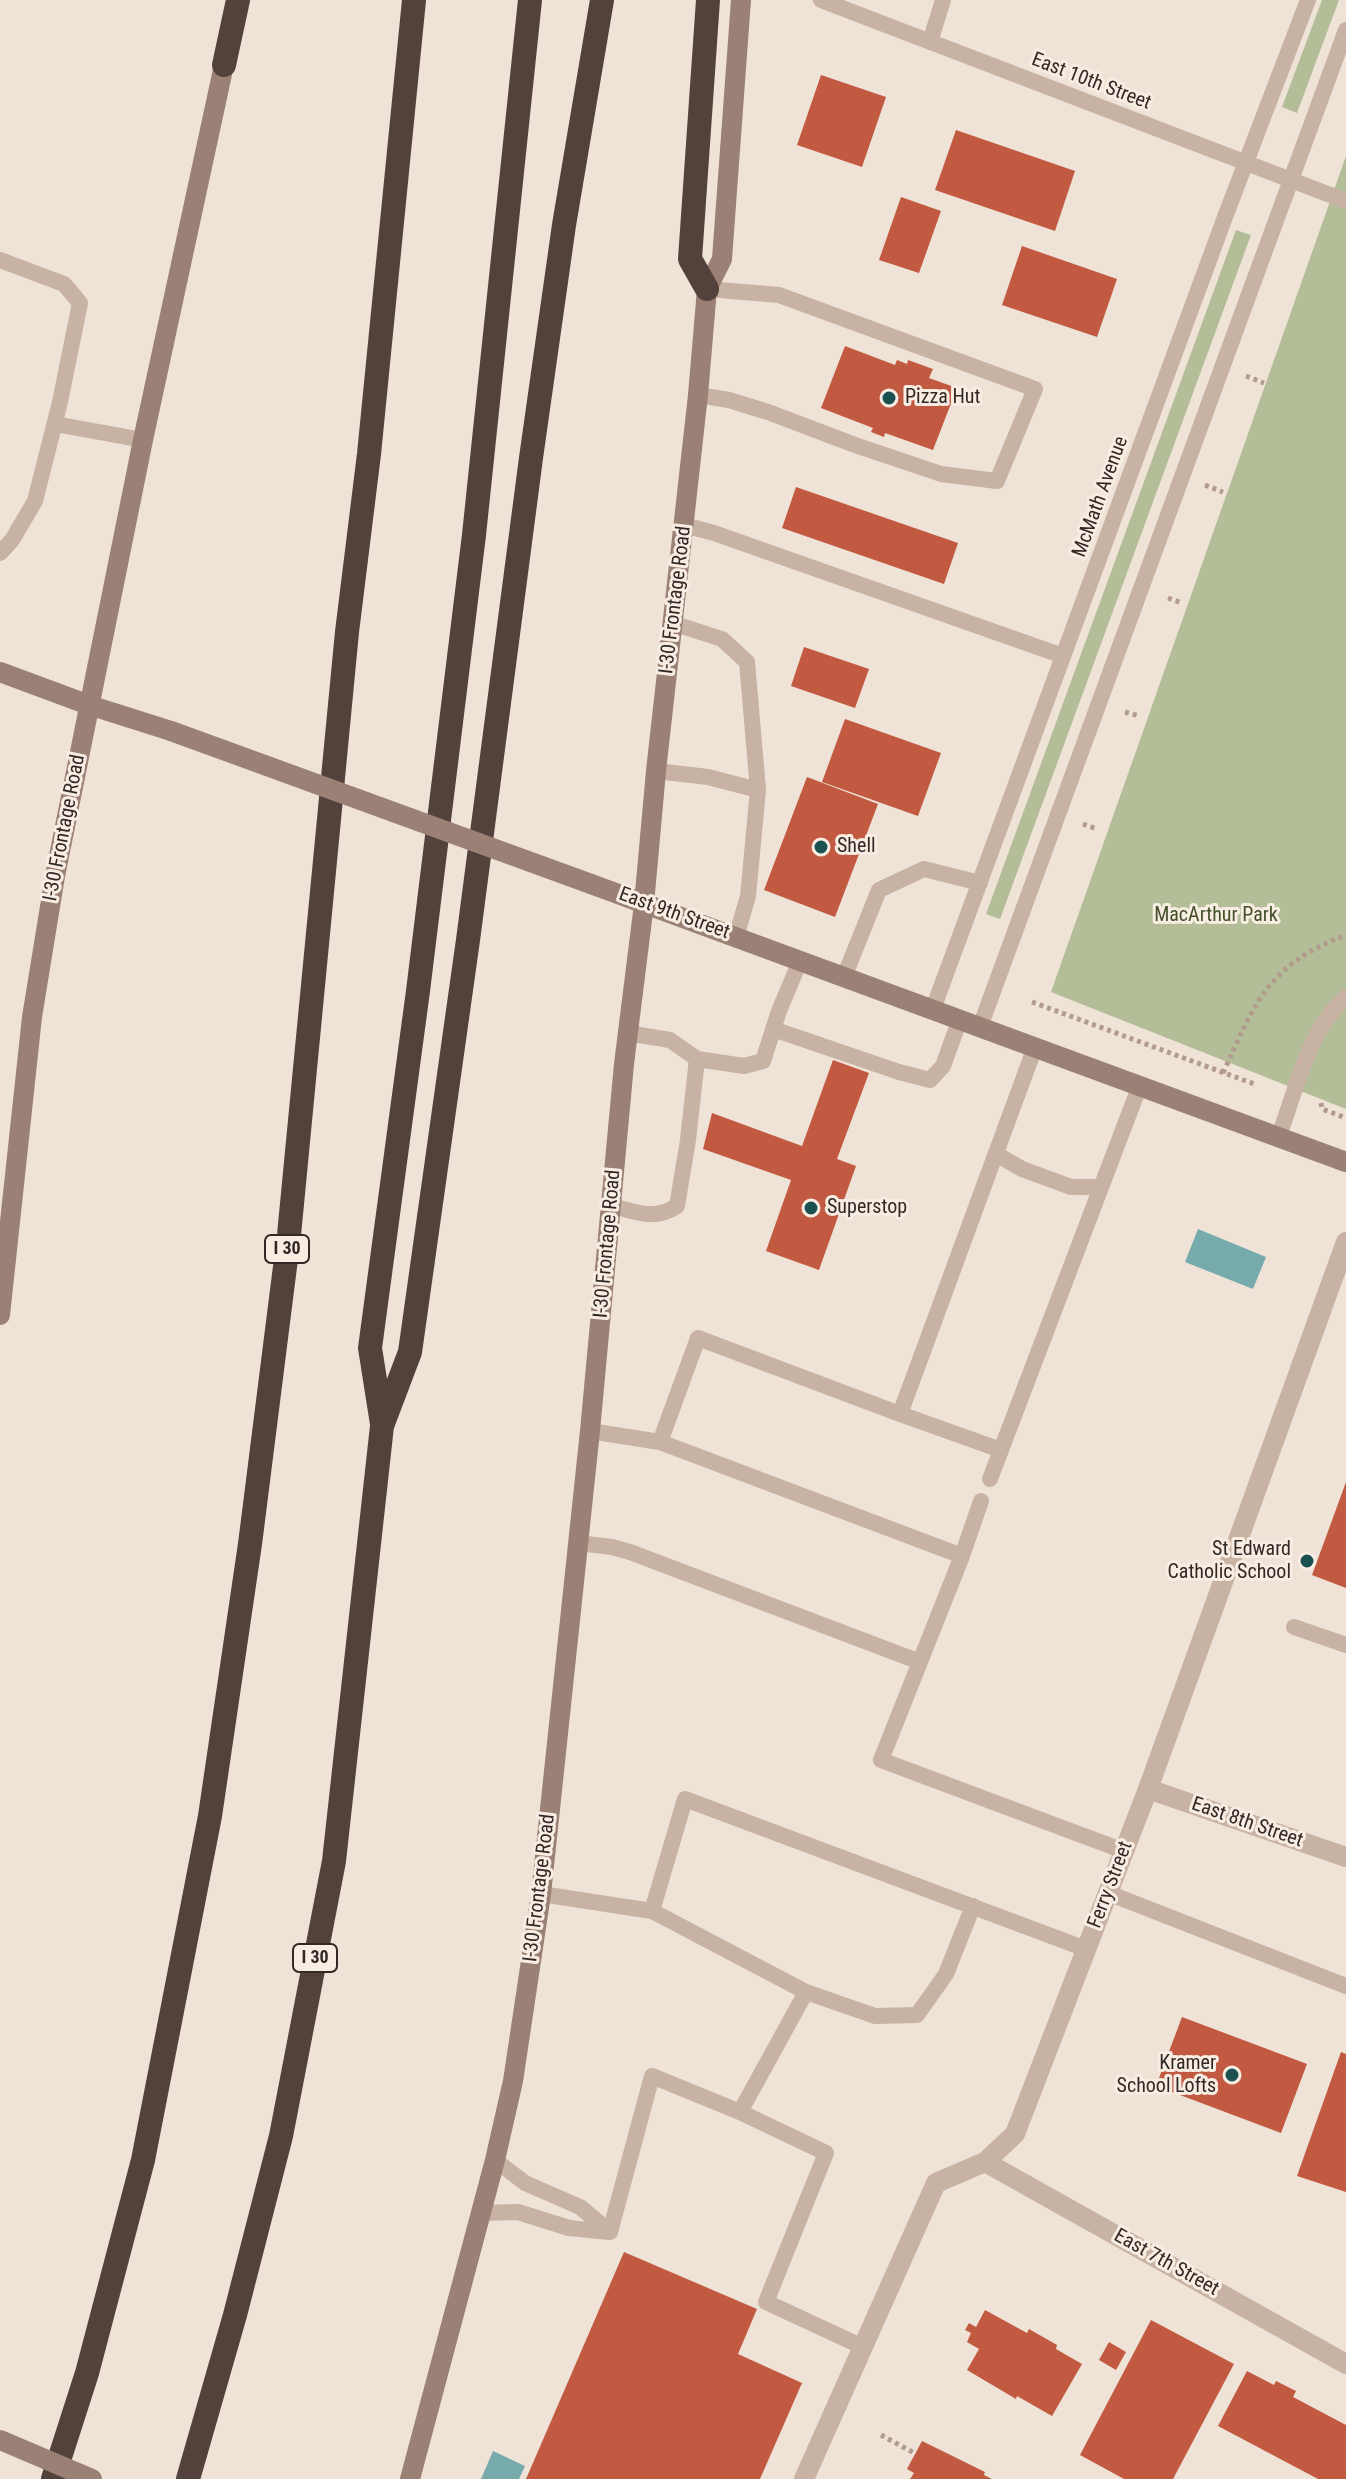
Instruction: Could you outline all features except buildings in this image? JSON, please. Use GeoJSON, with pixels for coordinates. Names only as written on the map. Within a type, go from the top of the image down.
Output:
{"type":"FeatureCollection","features":[{"type":"Feature","properties":{"kind":"highway"},"geometry":{"type":"LineString","coordinates":[[224,65],[238,0]]}},
{"type":"Feature","properties":{"kind":"highway","name":"I 30"},"geometry":{"type":"LineString","coordinates":[[188,2479],[235,2315],[281,2136],[334,1861],[382,1426],[370,1348],[474,535],[530,0]]}},
{"type":"Feature","properties":{"kind":"highway"},"geometry":{"type":"LineString","coordinates":[[382,1426],[410,1352],[548,334],[602,0]]}},
{"type":"Feature","properties":{"kind":"highway"},"geometry":{"type":"LineString","coordinates":[[707,289],[690,259],[708,0]]}},
{"type":"Feature","properties":{"kind":"highway","name":"I 30"},"geometry":{"type":"LineString","coordinates":[[53,2479],[87,2373],[143,2160],[210,1816],[250,1544],[289,1235],[345,648],[369,454],[414,1]]}},
{"type":"Feature","properties":{"kind":"main road","name":"I-30 Frontage Road"},"geometry":{"type":"LineString","coordinates":[[410,2479],[513,2081],[541,1894],[590,1431],[627,1033],[644,904],[707,289],[722,259],[741,0]]}},
{"type":"Feature","properties":{"kind":"main road","name":"I-30 Frontage Road"},"geometry":{"type":"LineString","coordinates":[[0,1315],[6,1202],[55,876],[143,440],[224,65]]}},
{"type":"Feature","properties":{"kind":"main road","name":"East 9th Street"},"geometry":{"type":"LineString","coordinates":[[0,672],[171,731],[1346,1162]]}},
{"type":"Feature","properties":{"kind":"main road"},"geometry":{"type":"LineString","coordinates":[[0,2440],[92,2479]]}},
{"type":"Feature","properties":{"kind":"street","name":"Ferry Street"},"geometry":{"type":"LineString","coordinates":[[804,2479],[936,2183],[985,2162],[1015,2134],[1148,1789],[1346,1242]]}},
{"type":"Feature","properties":{"kind":"street","name":"East 8th Street"},"geometry":{"type":"LineString","coordinates":[[1148,1789],[1346,1857]]}},
{"type":"Feature","properties":{"kind":"street","name":"East 7th Street"},"geometry":{"type":"LineString","coordinates":[[985,2162],[1346,2364]]}},
{"type":"Feature","properties":{"kind":"lane","name":"East 10th Street"},"geometry":{"type":"LineString","coordinates":[[821,0],[1346,201]]}},
{"type":"Feature","properties":{"kind":"lane"},"geometry":{"type":"LineString","coordinates":[[930,42],[943,0]]}},
{"type":"Feature","properties":{"kind":"lane","name":"McMath Avenue"},"geometry":{"type":"LineString","coordinates":[[933,1009],[1308,0]]}},
{"type":"Feature","properties":{"kind":"lane"},"geometry":{"type":"LineString","coordinates":[[980,1027],[1346,30]]}},
{"type":"Feature","properties":{"kind":"lane"},"geometry":{"type":"LineString","coordinates":[[0,260],[64,284],[80,303],[55,424],[35,501],[12,540],[0,553]]}},
{"type":"Feature","properties":{"kind":"lane"},"geometry":{"type":"LineString","coordinates":[[698,395],[729,400],[768,412],[941,474],[997,481],[1035,389],[779,295],[707,289]]}},
{"type":"Feature","properties":{"kind":"lane"},"geometry":{"type":"LineString","coordinates":[[55,424],[143,440]]}},
{"type":"Feature","properties":{"kind":"lane"},"geometry":{"type":"LineString","coordinates":[[684,525],[1063,656]]}},
{"type":"Feature","properties":{"kind":"lane"},"geometry":{"type":"LineString","coordinates":[[672,623],[722,639],[747,662],[758,790],[748,896],[736,937]]}},
{"type":"Feature","properties":{"kind":"lane"},"geometry":{"type":"LineString","coordinates":[[656,771],[708,777],[758,790]]}},
{"type":"Feature","properties":{"kind":"lane"},"geometry":{"type":"LineString","coordinates":[[844,977],[879,890],[924,869],[980,883]]}},
{"type":"Feature","properties":{"kind":"lane"},"geometry":{"type":"LineString","coordinates":[[627,1033],[670,1040],[697,1059],[744,1066],[763,1061],[800,961]]}},
{"type":"Feature","properties":{"kind":"lane"},"geometry":{"type":"LineString","coordinates":[[1278,1138],[1314,1037],[1346,997]]}},
{"type":"Feature","properties":{"kind":"lane"},"geometry":{"type":"LineString","coordinates":[[773,1029],[930,1080],[943,1066],[960,1019]]}},
{"type":"Feature","properties":{"kind":"lane"},"geometry":{"type":"LineString","coordinates":[[900,1414],[1035,1047]]}},
{"type":"Feature","properties":{"kind":"lane"},"geometry":{"type":"LineString","coordinates":[[612,1206],[663,1215],[677,1206],[697,1059]]}},
{"type":"Feature","properties":{"kind":"lane"},"geometry":{"type":"LineString","coordinates":[[990,1479],[1140,1085]]}},
{"type":"Feature","properties":{"kind":"lane"},"geometry":{"type":"LineString","coordinates":[[996,1154],[1022,1169],[1071,1187],[1101,1187]]}},
{"type":"Feature","properties":{"kind":"lane"},"geometry":{"type":"LineString","coordinates":[[660,1442],[698,1338],[1001,1450]]}},
{"type":"Feature","properties":{"kind":"lane"},"geometry":{"type":"LineString","coordinates":[[590,1431],[660,1442],[962,1556]]}},
{"type":"Feature","properties":{"kind":"lane"},"geometry":{"type":"LineString","coordinates":[[981,1501],[881,1760],[1124,1851]]}},
{"type":"Feature","properties":{"kind":"lane"},"geometry":{"type":"LineString","coordinates":[[578,1543],[630,1552],[920,1662]]}},
{"type":"Feature","properties":{"kind":"lane"},"geometry":{"type":"LineString","coordinates":[[1294,1627],[1346,1645]]}},
{"type":"Feature","properties":{"kind":"lane"},"geometry":{"type":"LineString","coordinates":[[652,1911],[685,1799],[1086,1949]]}},
{"type":"Feature","properties":{"kind":"lane"},"geometry":{"type":"LineString","coordinates":[[1108,1893],[1346,1986]]}},
{"type":"Feature","properties":{"kind":"lane"},"geometry":{"type":"LineString","coordinates":[[541,1894],[652,1911],[806,1992],[875,2016],[917,2015],[946,1974],[973,1906]]}},
{"type":"Feature","properties":{"kind":"lane"},"geometry":{"type":"LineString","coordinates":[[740,2112],[806,1992]]}},
{"type":"Feature","properties":{"kind":"lane"},"geometry":{"type":"LineString","coordinates":[[610,2232],[652,2076],[740,2112],[826,2153],[766,2302],[863,2347]]}},
{"type":"Feature","properties":{"kind":"lane"},"geometry":{"type":"LineString","coordinates":[[495,2160],[525,2183],[580,2207],[610,2232]]}},
{"type":"Feature","properties":{"kind":"lane"},"geometry":{"type":"LineString","coordinates":[[480,2213],[518,2212],[569,2228],[610,2232]]}},
{"type":"Feature","properties":{"kind":"path"},"geometry":{"type":"LineString","coordinates":[[1223,1073],[1263,991],[1279,973],[1303,955],[1346,935]]}},
{"type":"Feature","properties":{"kind":"path"},"geometry":{"type":"LineString","coordinates":[[1032,1002],[1257,1085]]}},
{"type":"Feature","properties":{"kind":"path"},"geometry":{"type":"LineString","coordinates":[[1322,1109],[1346,1118]]}},
{"type":"Feature","properties":{"kind":"path"},"geometry":{"type":"LineString","coordinates":[[881,2435],[916,2454]]}},
{"type":"Feature","properties":{"kind":"green space"},"geometry":{"type":"Polygon","coordinates":[[[1322,0],[1339,0],[1297,113],[1282,107],[1322,0]]]}},
{"type":"Feature","properties":{"kind":"green space","name":"MacArthur Park"},"geometry":{"type":"Polygon","coordinates":[[[1346,156],[1346,1109],[1051,992],[1346,156]]]}},
{"type":"Feature","properties":{"kind":"green space"},"geometry":{"type":"Polygon","coordinates":[[[1236,230],[1251,235],[1000,919],[986,914],[1236,230]]]}},
{"type":"Feature","properties":{"kind":"water"},"geometry":{"type":"Polygon","coordinates":[[[1198,1229],[1266,1257],[1253,1289],[1185,1262],[1198,1229]]]}},
{"type":"Feature","properties":{"kind":"water"},"geometry":{"type":"Polygon","coordinates":[[[493,2451],[525,2466],[519,2479],[481,2479],[493,2451]]]}},
{"type":"Feature","properties":{"kind":"place","name":"Pizza Hut"},"geometry":{"type":"Point","coordinates":[889,398]}},
{"type":"Feature","properties":{"kind":"place","name":"Shell"},"geometry":{"type":"Point","coordinates":[821,847]}},
{"type":"Feature","properties":{"kind":"place","name":"Superstop"},"geometry":{"type":"Point","coordinates":[811,1208]}},
{"type":"Feature","properties":{"kind":"place","name":"St Edward Catholic School"},"geometry":{"type":"Point","coordinates":[1307,1561]}},
{"type":"Feature","properties":{"kind":"place","name":"Kramer School Lofts"},"geometry":{"type":"Point","coordinates":[1232,2075]}}]}
